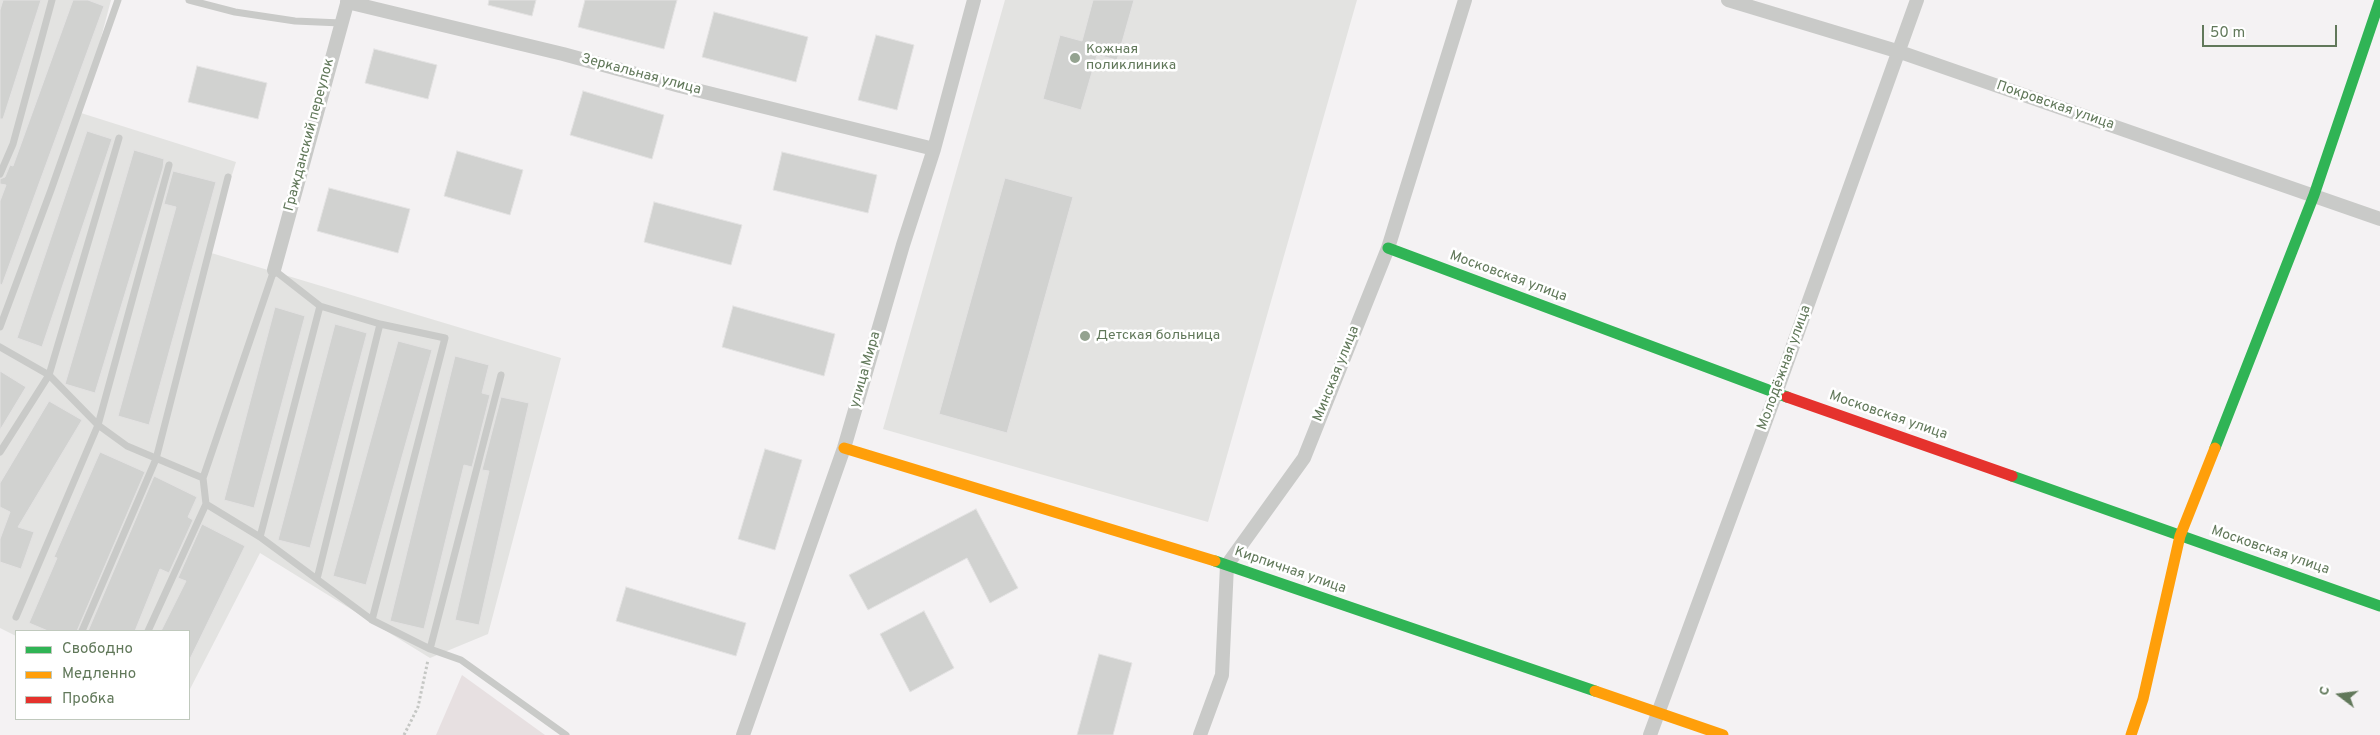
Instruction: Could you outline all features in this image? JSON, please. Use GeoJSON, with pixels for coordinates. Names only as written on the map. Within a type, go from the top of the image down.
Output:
{"type":"FeatureCollection","features":[{"type":"Feature","properties":{"kind":"street","name":"улица Мира"},"geometry":{"type":"LineString","coordinates":[[743,735],[844,448],[903,245],[934,149],[974,0]]}},
{"type":"Feature","properties":{"kind":"street","name":"Минская улица"},"geometry":{"type":"LineString","coordinates":[[1227,565],[1304,458],[1388,248],[1464,0]]}},
{"type":"Feature","properties":{"kind":"street","name":"Покровская улица"},"geometry":{"type":"LineString","coordinates":[[1728,0],[1900,52],[2380,219]]}},
{"type":"Feature","properties":{"kind":"street","name":"Молодёжная улица"},"geometry":{"type":"LineString","coordinates":[[1650,735],[1900,52],[1917,0]]}},
{"type":"Feature","properties":{"kind":"street"},"geometry":{"type":"LineString","coordinates":[[2132,735],[2143,699],[2180,536],[2314,195],[2380,0]]}},
{"type":"Feature","properties":{"kind":"street","name":"Гражданский переулок"},"geometry":{"type":"LineString","coordinates":[[274,270],[348,1]]}},
{"type":"Feature","properties":{"kind":"street","name":"Зеркальная улица"},"geometry":{"type":"LineString","coordinates":[[348,1],[934,149]]}},
{"type":"Feature","properties":{"kind":"street","name":"Московская улица"},"geometry":{"type":"LineString","coordinates":[[1388,248],[1776,393],[2380,606]]}},
{"type":"Feature","properties":{"kind":"street","name":"Кирпичная улица"},"geometry":{"type":"LineString","coordinates":[[844,448],[1227,565],[1723,735]]}},
{"type":"Feature","properties":{"kind":"street"},"geometry":{"type":"LineString","coordinates":[[1200,735],[1222,676],[1227,565]]}},
{"type":"Feature","properties":{"kind":"lane"},"geometry":{"type":"LineString","coordinates":[[0,174],[13,144],[52,0]]}},
{"type":"Feature","properties":{"kind":"lane"},"geometry":{"type":"LineString","coordinates":[[0,327],[118,0]]}},
{"type":"Feature","properties":{"kind":"lane"},"geometry":{"type":"LineString","coordinates":[[189,0],[235,12],[295,21],[341,22]]}},
{"type":"Feature","properties":{"kind":"lane"},"geometry":{"type":"LineString","coordinates":[[0,452],[49,375],[119,138]]}},
{"type":"Feature","properties":{"kind":"lane"},"geometry":{"type":"LineString","coordinates":[[16,617],[98,425],[169,165]]}},
{"type":"Feature","properties":{"kind":"lane"},"geometry":{"type":"LineString","coordinates":[[82,630],[156,459],[228,177]]}},
{"type":"Feature","properties":{"kind":"lane"},"geometry":{"type":"LineString","coordinates":[[148,630],[206,504],[203,478],[274,270],[320,306],[380,324],[445,338],[372,620]]}},
{"type":"Feature","properties":{"kind":"lane"},"geometry":{"type":"LineString","coordinates":[[260,537],[320,306]]}},
{"type":"Feature","properties":{"kind":"lane"},"geometry":{"type":"LineString","coordinates":[[317,579],[380,324]]}},
{"type":"Feature","properties":{"kind":"lane"},"geometry":{"type":"LineString","coordinates":[[0,347],[49,375],[98,425],[127,446],[203,478]]}},
{"type":"Feature","properties":{"kind":"lane"},"geometry":{"type":"LineString","coordinates":[[430,649],[501,375]]}},
{"type":"Feature","properties":{"kind":"lane"},"geometry":{"type":"LineString","coordinates":[[206,504],[260,537],[372,620],[430,649],[461,660],[566,735]]}},
{"type":"Feature","properties":{"kind":"path"},"geometry":{"type":"LineString","coordinates":[[404,735],[418,707],[430,649]]}},
{"type":"Feature","properties":{"kind":"shaded area"},"geometry":{"type":"Polygon","coordinates":[[[0,0],[111,0],[81,113],[236,162],[208,252],[561,358],[488,634],[430,658],[260,553],[190,689],[190,630],[15,630],[15,636],[0,628],[0,0]]]}},
{"type":"Feature","properties":{"kind":"shaded area"},"geometry":{"type":"Polygon","coordinates":[[[1005,0],[1357,0],[1208,522],[883,429],[1005,0]]]}},
{"type":"Feature","properties":{"kind":"shaded area"},"geometry":{"type":"Polygon","coordinates":[[[462,675],[545,735],[436,735],[462,675]]]}},
{"type":"Feature","properties":{"kind":"building"},"geometry":{"type":"Polygon","coordinates":[[[3,0],[41,0],[3,119],[0,119],[0,10],[3,0]]]}},
{"type":"Feature","properties":{"kind":"building"},"geometry":{"type":"Polygon","coordinates":[[[73,0],[88,0],[104,6],[2,285],[0,284],[0,201],[6,185],[0,184],[0,179],[5,177],[10,165],[13,166],[73,0]]]}},
{"type":"Feature","properties":{"kind":"building"},"geometry":{"type":"Polygon","coordinates":[[[489,0],[536,0],[532,16],[488,5],[489,0]]]}},
{"type":"Feature","properties":{"kind":"building"},"geometry":{"type":"Polygon","coordinates":[[[585,0],[677,0],[664,49],[578,27],[585,0]]]}},
{"type":"Feature","properties":{"kind":"building","name":"Кожная поликлиника"},"geometry":{"type":"Polygon","coordinates":[[[1093,0],[1134,0],[1117,60],[1097,55],[1081,110],[1043,99],[1060,35],[1082,41],[1093,0]]]}},
{"type":"Feature","properties":{"kind":"building"},"geometry":{"type":"Polygon","coordinates":[[[714,12],[808,37],[796,82],[702,57],[714,12]]]}},
{"type":"Feature","properties":{"kind":"building"},"geometry":{"type":"Polygon","coordinates":[[[876,35],[914,45],[897,110],[858,100],[876,35]]]}},
{"type":"Feature","properties":{"kind":"building"},"geometry":{"type":"Polygon","coordinates":[[[374,49],[437,65],[428,99],[365,83],[374,49]]]}},
{"type":"Feature","properties":{"kind":"building"},"geometry":{"type":"Polygon","coordinates":[[[197,66],[267,83],[258,119],[188,102],[197,66]]]}},
{"type":"Feature","properties":{"kind":"building"},"geometry":{"type":"Polygon","coordinates":[[[583,91],[664,115],[652,159],[570,135],[583,91]]]}},
{"type":"Feature","properties":{"kind":"building"},"geometry":{"type":"Polygon","coordinates":[[[87,131],[112,139],[42,347],[17,338],[87,131]]]}},
{"type":"Feature","properties":{"kind":"building"},"geometry":{"type":"Polygon","coordinates":[[[134,150],[164,159],[163,168],[95,393],[65,384],[134,150]]]}},
{"type":"Feature","properties":{"kind":"building"},"geometry":{"type":"Polygon","coordinates":[[[457,151],[523,170],[510,215],[444,196],[457,151]]]}},
{"type":"Feature","properties":{"kind":"building"},"geometry":{"type":"Polygon","coordinates":[[[782,152],[877,175],[868,213],[773,190],[782,152]]]}},
{"type":"Feature","properties":{"kind":"building"},"geometry":{"type":"Polygon","coordinates":[[[173,171],[216,182],[149,425],[118,416],[176,207],[164,204],[173,171]]]}},
{"type":"Feature","properties":{"kind":"building"},"geometry":{"type":"Polygon","coordinates":[[[1005,178],[1073,197],[1007,433],[939,414],[1005,178]]]}},
{"type":"Feature","properties":{"kind":"building"},"geometry":{"type":"Polygon","coordinates":[[[329,188],[410,209],[398,253],[317,231],[329,188]]]}},
{"type":"Feature","properties":{"kind":"building"},"geometry":{"type":"Polygon","coordinates":[[[654,202],[742,225],[731,265],[644,242],[654,202]]]}},
{"type":"Feature","properties":{"kind":"building"},"geometry":{"type":"Polygon","coordinates":[[[733,306],[835,334],[824,376],[722,347],[733,306]]]}},
{"type":"Feature","properties":{"kind":"building"},"geometry":{"type":"Polygon","coordinates":[[[275,307],[305,316],[254,508],[224,500],[275,307]]]}},
{"type":"Feature","properties":{"kind":"building"},"geometry":{"type":"Polygon","coordinates":[[[335,324],[367,333],[310,548],[278,540],[335,324]]]}},
{"type":"Feature","properties":{"kind":"building"},"geometry":{"type":"Polygon","coordinates":[[[398,341],[432,350],[366,585],[333,576],[398,341]]]}},
{"type":"Feature","properties":{"kind":"building"},"geometry":{"type":"Polygon","coordinates":[[[455,356],[489,365],[482,393],[490,395],[472,467],[464,465],[424,629],[390,621],[455,356]]]}},
{"type":"Feature","properties":{"kind":"building"},"geometry":{"type":"Polygon","coordinates":[[[0,371],[26,387],[0,430],[0,371]]]}},
{"type":"Feature","properties":{"kind":"building"},"geometry":{"type":"Polygon","coordinates":[[[501,397],[529,403],[479,625],[455,620],[489,471],[482,470],[501,397]]]}},
{"type":"Feature","properties":{"kind":"building"},"geometry":{"type":"Polygon","coordinates":[[[49,401],[82,420],[18,527],[34,532],[21,569],[0,562],[0,539],[10,512],[0,507],[0,483],[49,401]]]}},
{"type":"Feature","properties":{"kind":"building"},"geometry":{"type":"Polygon","coordinates":[[[765,449],[802,460],[775,550],[738,539],[765,449]]]}},
{"type":"Feature","properties":{"kind":"building"},"geometry":{"type":"Polygon","coordinates":[[[100,452],[145,472],[77,630],[46,630],[29,623],[57,558],[54,557],[100,452]]]}},
{"type":"Feature","properties":{"kind":"building"},"geometry":{"type":"Polygon","coordinates":[[[154,476],[197,497],[188,517],[193,520],[169,573],[160,569],[135,630],[88,630],[154,476]]]}},
{"type":"Feature","properties":{"kind":"building"},"geometry":{"type":"Polygon","coordinates":[[[976,509],[1018,588],[990,603],[967,558],[868,610],[849,575],[976,509]]]}},
{"type":"Feature","properties":{"kind":"building"},"geometry":{"type":"Polygon","coordinates":[[[202,524],[245,546],[190,659],[190,630],[162,630],[186,581],[178,578],[202,524]]]}},
{"type":"Feature","properties":{"kind":"building"},"geometry":{"type":"Polygon","coordinates":[[[626,587],[746,623],[736,656],[616,621],[626,587]]]}},
{"type":"Feature","properties":{"kind":"building"},"geometry":{"type":"Polygon","coordinates":[[[924,611],[954,668],[910,692],[880,634],[924,611]]]}},
{"type":"Feature","properties":{"kind":"building"},"geometry":{"type":"Polygon","coordinates":[[[1099,654],[1132,663],[1113,735],[1077,735],[1099,654]]]}},
{"type":"Feature","properties":{"kind":"traffic: fast"},"geometry":{"type":"LineString","coordinates":[[2215,448],[2314,195],[2380,0]]}},
{"type":"Feature","properties":{"kind":"traffic: fast"},"geometry":{"type":"LineString","coordinates":[[1388,248],[1787,397]]}},
{"type":"Feature","properties":{"kind":"traffic: fast"},"geometry":{"type":"LineString","coordinates":[[2012,476],[2380,606]]}},
{"type":"Feature","properties":{"kind":"traffic: fast"},"geometry":{"type":"LineString","coordinates":[[1215,561],[1595,691]]}},
{"type":"Feature","properties":{"kind":"traffic: slow"},"geometry":{"type":"LineString","coordinates":[[844,448],[1215,561]]}},
{"type":"Feature","properties":{"kind":"traffic: slow"},"geometry":{"type":"LineString","coordinates":[[2131,735],[2143,699],[2180,536],[2215,448]]}},
{"type":"Feature","properties":{"kind":"traffic: slow"},"geometry":{"type":"LineString","coordinates":[[1595,691],[1723,735]]}},
{"type":"Feature","properties":{"kind":"traffic: jam"},"geometry":{"type":"LineString","coordinates":[[1787,397],[2012,476]]}},
{"type":"Feature","properties":{"kind":"place","name":"Кожная поликлиника"},"geometry":{"type":"Point","coordinates":[1075,58]}},
{"type":"Feature","properties":{"kind":"place","name":"Детская больница"},"geometry":{"type":"Point","coordinates":[1085,336]}}]}
